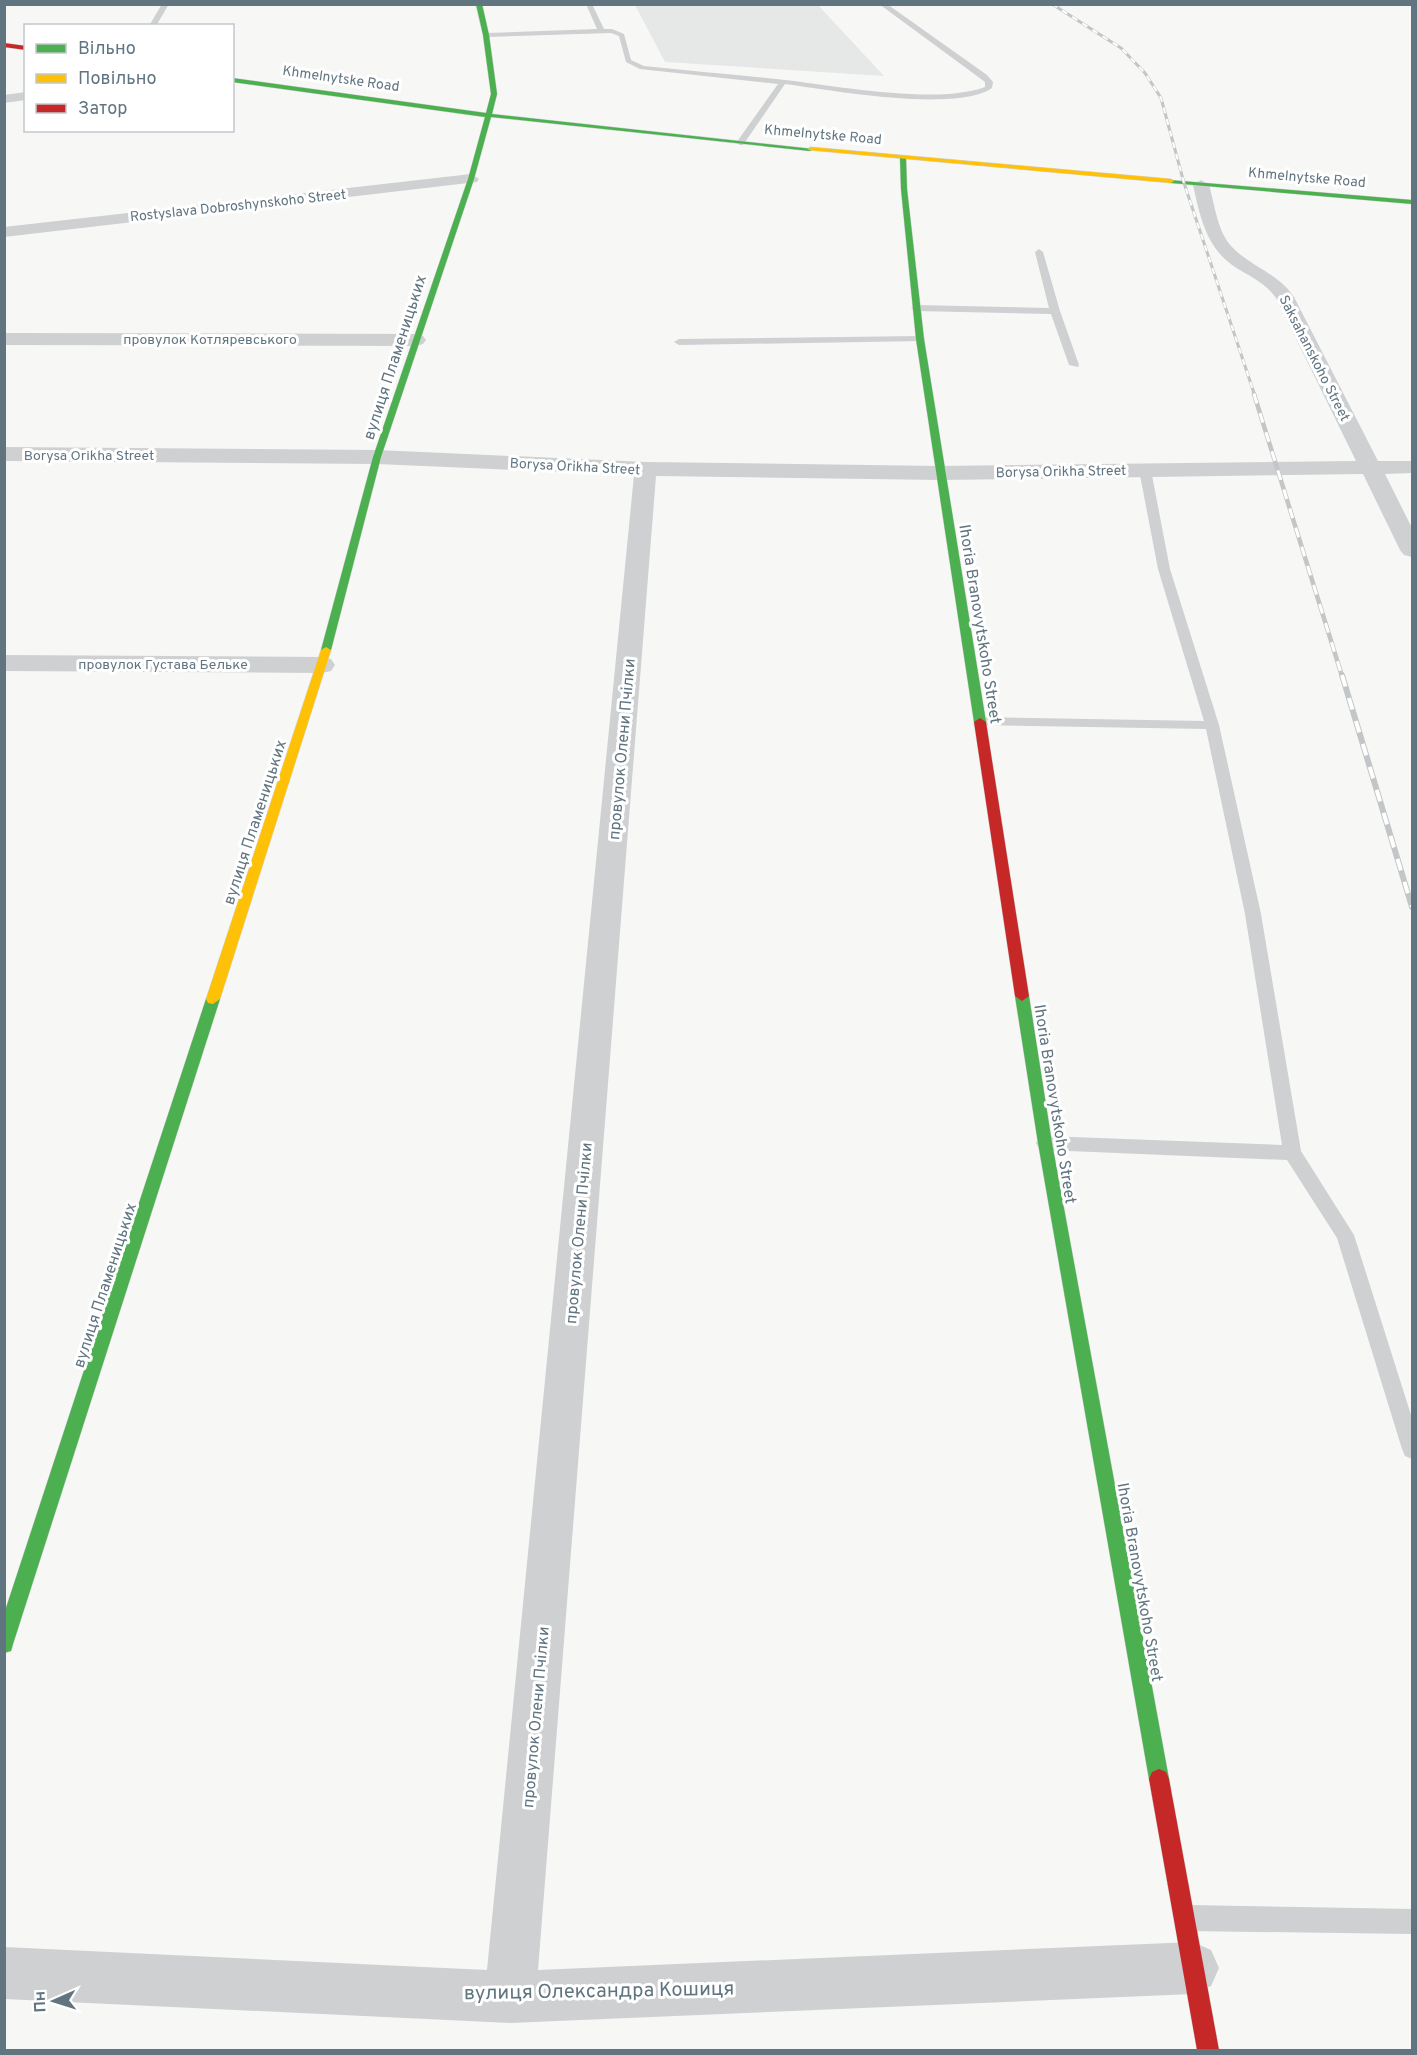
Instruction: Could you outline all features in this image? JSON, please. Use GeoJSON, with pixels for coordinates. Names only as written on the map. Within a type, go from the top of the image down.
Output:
{"type":"FeatureCollection","features":[{"type":"Feature","properties":{"kind":"street","name":"вулиця Пламеницьких"},"geometry":{"type":"LineString","coordinates":[[4,1644],[322,665],[377,457],[471,179],[486,115],[494,94],[486,35],[479,4]]}},
{"type":"Feature","properties":{"kind":"street"},"geometry":{"type":"LineString","coordinates":[[4,45],[24,48]]}},
{"type":"Feature","properties":{"kind":"street","name":"Khmelnytske Road"},"geometry":{"type":"LineString","coordinates":[[234,80],[486,115],[740,142],[1201,185],[1413,202]]}},
{"type":"Feature","properties":{"kind":"street"},"geometry":{"type":"LineString","coordinates":[[4,99],[24,96]]}},
{"type":"Feature","properties":{"kind":"street","name":"Ihoria Branovytskoho Street"},"geometry":{"type":"LineString","coordinates":[[903,158],[920,339],[1045,1143],[1208,2050]]}},
{"type":"Feature","properties":{"kind":"street","name":"Rostyslava Dobroshynskoho Street"},"geometry":{"type":"LineString","coordinates":[[4,232],[471,179]]}},
{"type":"Feature","properties":{"kind":"street","name":"Saksahanskoho Street"},"geometry":{"type":"LineString","coordinates":[[1201,185],[1212,229],[1228,252],[1280,288],[1286,297],[1413,550]]}},
{"type":"Feature","properties":{"kind":"street","name":"провулок Котляревського"},"geometry":{"type":"LineString","coordinates":[[4,339],[417,340]]}},
{"type":"Feature","properties":{"kind":"street","name":"Borysa Orikha Street"},"geometry":{"type":"LineString","coordinates":[[4,454],[377,457],[646,469],[940,473],[1370,467]]}},
{"type":"Feature","properties":{"kind":"street"},"geometry":{"type":"LineString","coordinates":[[1370,467],[1413,467]]}},
{"type":"Feature","properties":{"kind":"street","name":"провулок Олени Пчілки"},"geometry":{"type":"LineString","coordinates":[[510,1997],[646,469]]}},
{"type":"Feature","properties":{"kind":"street","name":"провулок Густава Бельке"},"geometry":{"type":"LineString","coordinates":[[4,663],[322,665]]}},
{"type":"Feature","properties":{"kind":"street","name":"вулиця Олександра Кошиця"},"geometry":{"type":"LineString","coordinates":[[4,1973],[510,1997],[1193,1968]]}},
{"type":"Feature","properties":{"kind":"lane"},"geometry":{"type":"LineString","coordinates":[[154,24],[166,4]]}},
{"type":"Feature","properties":{"kind":"lane"},"geometry":{"type":"LineString","coordinates":[[589,4],[601,30]]}},
{"type":"Feature","properties":{"kind":"lane"},"geometry":{"type":"LineString","coordinates":[[486,35],[601,30],[622,35],[628,61],[642,68],[945,97],[968,96],[988,88],[989,82],[984,77],[882,4]]}},
{"type":"Feature","properties":{"kind":"lane"},"geometry":{"type":"LineString","coordinates":[[740,142],[783,82]]}},
{"type":"Feature","properties":{"kind":"lane"},"geometry":{"type":"LineString","coordinates":[[1039,252],[1055,311],[1074,365]]}},
{"type":"Feature","properties":{"kind":"lane"},"geometry":{"type":"LineString","coordinates":[[916,309],[1055,311]]}},
{"type":"Feature","properties":{"kind":"lane"},"geometry":{"type":"LineString","coordinates":[[679,342],[920,339]]}},
{"type":"Feature","properties":{"kind":"lane"},"geometry":{"type":"LineString","coordinates":[[1145,470],[1164,569],[1212,725],[1253,914],[1292,1153],[1345,1234],[1413,1449]]}},
{"type":"Feature","properties":{"kind":"lane"},"geometry":{"type":"LineString","coordinates":[[980,721],[1212,725]]}},
{"type":"Feature","properties":{"kind":"lane"},"geometry":{"type":"LineString","coordinates":[[1045,1143],[1292,1153]]}},
{"type":"Feature","properties":{"kind":"lane"},"geometry":{"type":"LineString","coordinates":[[1185,1918],[1413,1922]]}},
{"type":"Feature","properties":{"kind":"shaded area"},"geometry":{"type":"Polygon","coordinates":[[[635,5],[818,5],[884,76],[665,62],[635,5]]]}},
{"type":"Feature","properties":{"kind":"railway"},"geometry":{"type":"LineString","coordinates":[[1052,4],[1121,48],[1145,73],[1161,98],[1184,183],[1255,396]]}},
{"type":"Feature","properties":{"kind":"railway"},"geometry":{"type":"LineString","coordinates":[[1254,394],[1342,676]]}},
{"type":"Feature","properties":{"kind":"railway"},"geometry":{"type":"LineString","coordinates":[[1342,675],[1412,907]]}},
{"type":"Feature","properties":{"kind":"traffic: fast"},"geometry":{"type":"LineString","coordinates":[[326,650],[377,457],[471,179],[494,94],[486,35],[479,4]]}},
{"type":"Feature","properties":{"kind":"traffic: fast"},"geometry":{"type":"LineString","coordinates":[[234,80],[486,115],[810,149]]}},
{"type":"Feature","properties":{"kind":"traffic: fast"},"geometry":{"type":"LineString","coordinates":[[903,158],[904,189],[920,339],[980,722]]}},
{"type":"Feature","properties":{"kind":"traffic: fast"},"geometry":{"type":"LineString","coordinates":[[1171,181],[1412,202]]}},
{"type":"Feature","properties":{"kind":"traffic: fast"},"geometry":{"type":"LineString","coordinates":[[1022,996],[1045,1143],[1159,1779]]}},
{"type":"Feature","properties":{"kind":"traffic: fast"},"geometry":{"type":"LineString","coordinates":[[4,1644],[213,999]]}},
{"type":"Feature","properties":{"kind":"traffic: slow"},"geometry":{"type":"LineString","coordinates":[[810,149],[1171,181]]}},
{"type":"Feature","properties":{"kind":"traffic: slow"},"geometry":{"type":"LineString","coordinates":[[213,999],[326,650]]}},
{"type":"Feature","properties":{"kind":"traffic: jam"},"geometry":{"type":"LineString","coordinates":[[4,45],[24,48]]}},
{"type":"Feature","properties":{"kind":"traffic: jam"},"geometry":{"type":"LineString","coordinates":[[980,722],[1022,996]]}},
{"type":"Feature","properties":{"kind":"traffic: jam"},"geometry":{"type":"LineString","coordinates":[[1159,1779],[1208,2050]]}}]}
